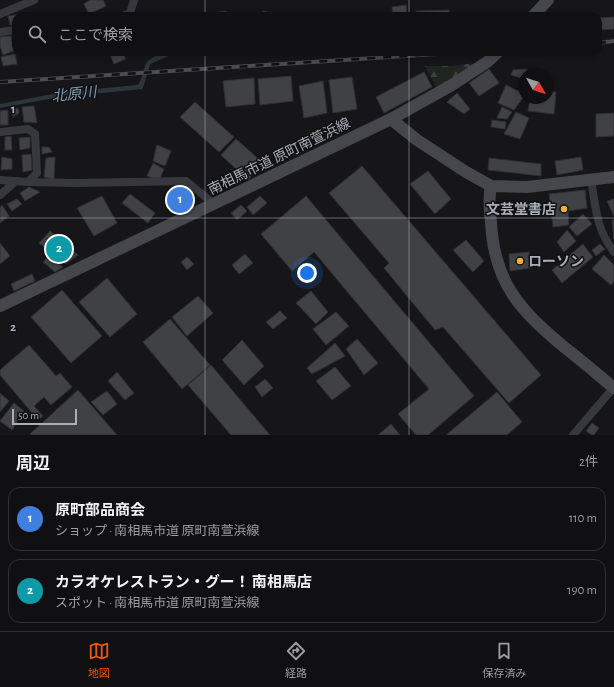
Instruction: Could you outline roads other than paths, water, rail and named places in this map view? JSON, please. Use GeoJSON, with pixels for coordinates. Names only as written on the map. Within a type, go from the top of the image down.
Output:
{"type":"FeatureCollection","features":[{"type":"Feature","properties":{"kind":"street"},"geometry":{"type":"LineString","coordinates":[[0,14],[34,0]]}},
{"type":"Feature","properties":{"kind":"street"},"geometry":{"type":"LineString","coordinates":[[130,12],[134,0]]}},
{"type":"Feature","properties":{"kind":"street"},"geometry":{"type":"LineString","coordinates":[[537,12],[548,0]]}},
{"type":"Feature","properties":{"kind":"street"},"geometry":{"type":"LineString","coordinates":[[0,32],[12,30]]}},
{"type":"Feature","properties":{"kind":"street","name":"南相馬市道 原町南萱浜線"},"geometry":{"type":"LineString","coordinates":[[0,306],[391,119],[452,85],[494,56]]}},
{"type":"Feature","properties":{"kind":"street"},"geometry":{"type":"LineString","coordinates":[[391,119],[417,140],[443,158],[491,186],[527,187],[614,177]]}},
{"type":"Feature","properties":{"kind":"street"},"geometry":{"type":"LineString","coordinates":[[0,132],[28,129],[35,134],[37,173],[28,182]]}},
{"type":"Feature","properties":{"kind":"street"},"geometry":{"type":"LineString","coordinates":[[0,180],[75,183],[186,181],[214,204]]}},
{"type":"Feature","properties":{"kind":"street"},"geometry":{"type":"LineString","coordinates":[[591,180],[599,227],[606,241],[614,252]]}},
{"type":"Feature","properties":{"kind":"street"},"geometry":{"type":"LineString","coordinates":[[0,195],[16,181]]}},
{"type":"Feature","properties":{"kind":"street"},"geometry":{"type":"LineString","coordinates":[[491,186],[489,195],[493,248],[497,261],[512,294],[535,322],[614,388],[573,435]]}},
{"type":"Feature","properties":{"kind":"water","name":"北原川"},"geometry":{"type":"Polygon","coordinates":[[[157,56],[169,56],[150,64],[142,89],[60,97],[0,108],[0,104],[58,93],[136,85],[139,84],[146,64],[157,56]]]}},
{"type":"Feature","properties":{"kind":"railway"},"geometry":{"type":"LineString","coordinates":[[602,42],[614,41]]}},
{"type":"Feature","properties":{"kind":"railway"},"geometry":{"type":"LineString","coordinates":[[0,82],[406,56]]}},
{"type":"Feature","properties":{"kind":"place","name":"原町部品商会"},"geometry":{"type":"Point","coordinates":[180,200]}},
{"type":"Feature","properties":{"kind":"place","name":"文芸堂書店"},"geometry":{"type":"Point","coordinates":[564,209]}},
{"type":"Feature","properties":{"kind":"place","name":"カラオケレストラン・グー！ 南相馬店"},"geometry":{"type":"Point","coordinates":[59,249]}},
{"type":"Feature","properties":{"kind":"place","name":"ローソン"},"geometry":{"type":"Point","coordinates":[520,261]}}]}
